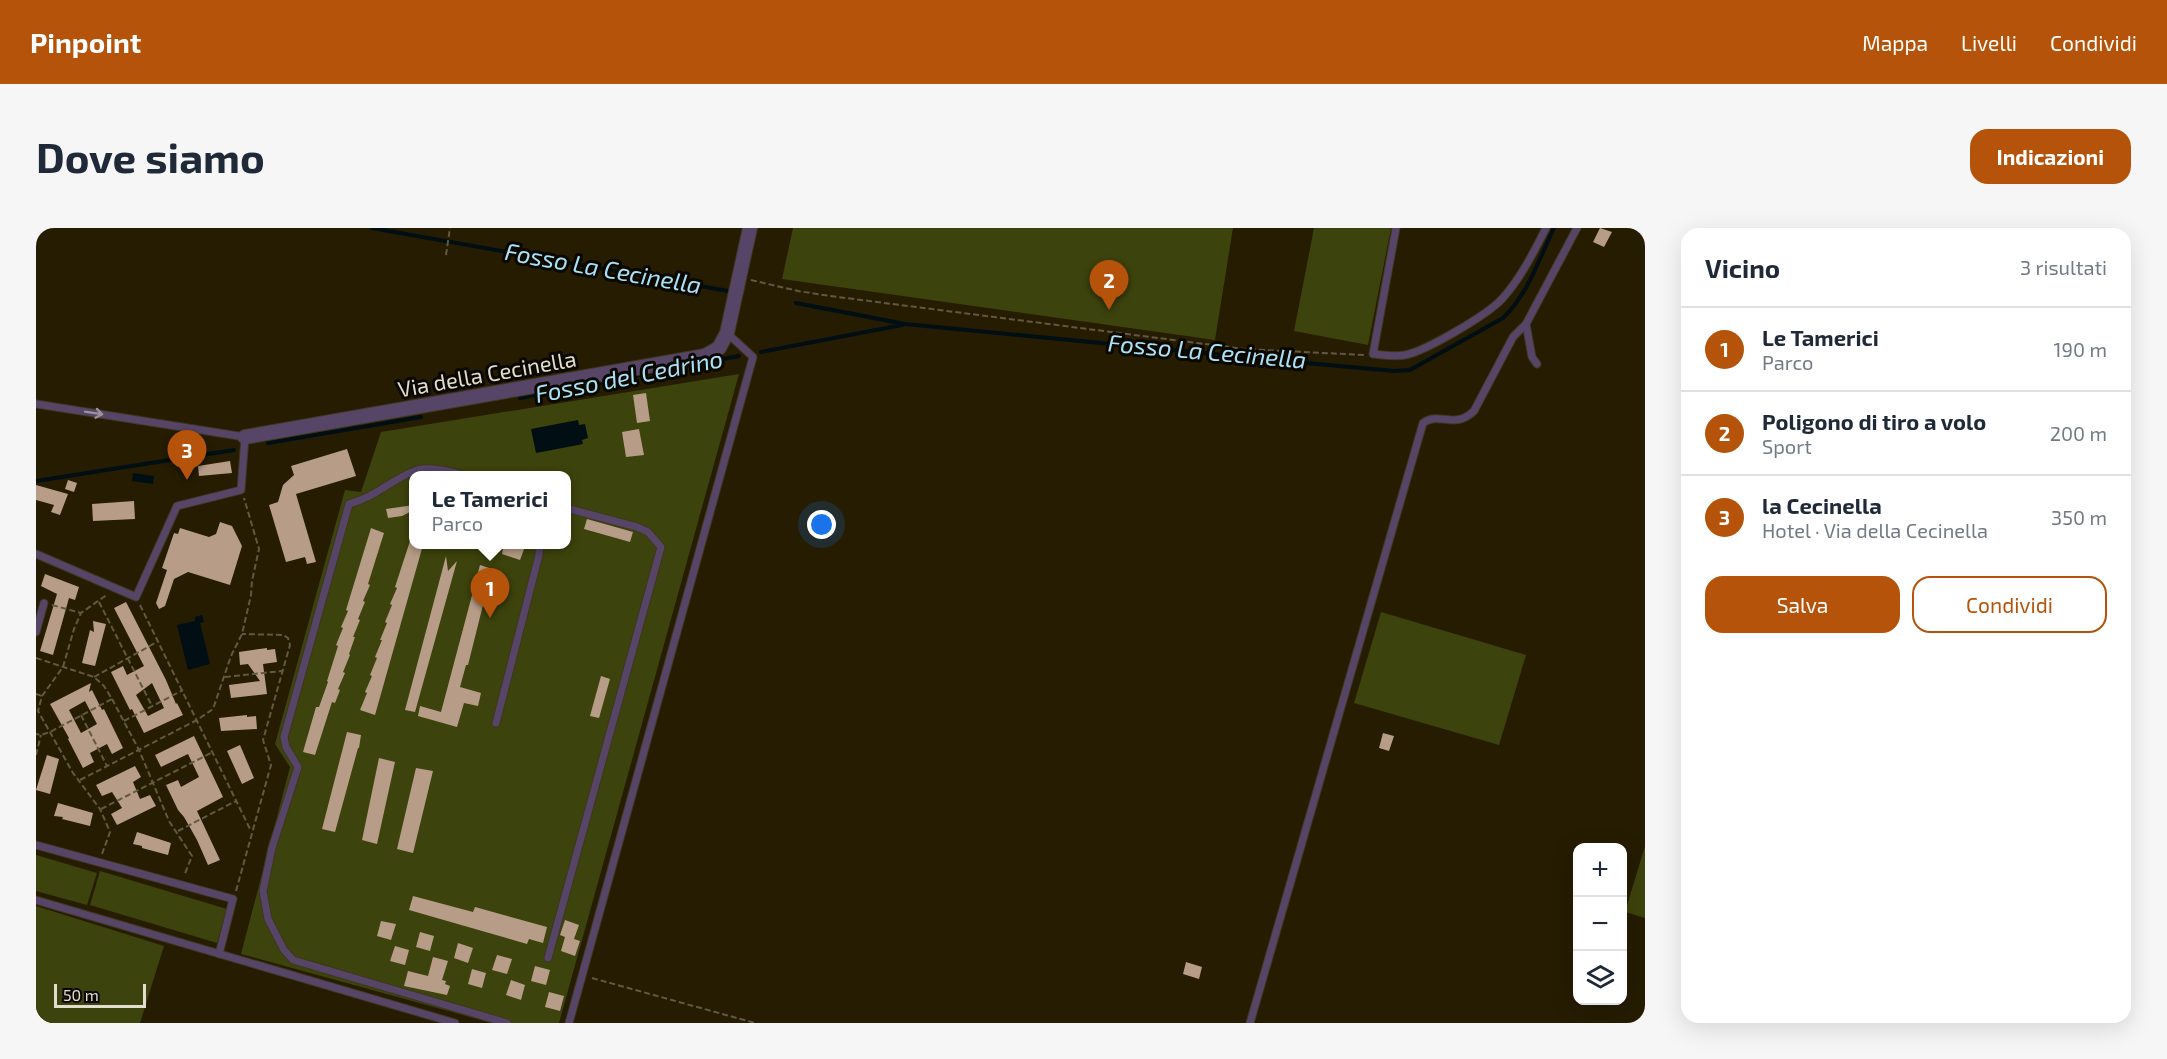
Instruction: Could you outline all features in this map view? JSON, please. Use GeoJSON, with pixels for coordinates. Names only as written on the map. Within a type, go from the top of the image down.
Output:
{"type":"FeatureCollection","features":[{"type":"Feature","properties":{"kind":"street"},"geometry":{"type":"LineString","coordinates":[[727,333],[750,228]]}},
{"type":"Feature","properties":{"kind":"street","name":"Via della Cecinella"},"geometry":{"type":"LineString","coordinates":[[245,437],[705,356],[718,348],[727,333]]}},
{"type":"Feature","properties":{"kind":"lane"},"geometry":{"type":"LineString","coordinates":[[1396,228],[1373,354],[1392,357],[1430,346],[1500,301],[1514,283],[1546,228]]}},
{"type":"Feature","properties":{"kind":"lane"},"geometry":{"type":"LineString","coordinates":[[1250,1023],[1423,423],[1429,419],[1460,420],[1467,418],[1474,411],[1513,337],[1526,324],[1576,228]]}},
{"type":"Feature","properties":{"kind":"lane"},"geometry":{"type":"LineString","coordinates":[[1526,324],[1532,357],[1538,364]]}},
{"type":"Feature","properties":{"kind":"lane"},"geometry":{"type":"LineString","coordinates":[[569,1023],[753,357],[727,333]]}},
{"type":"Feature","properties":{"kind":"lane"},"geometry":{"type":"LineString","coordinates":[[36,404],[245,437],[241,490],[177,506],[136,597],[36,554]]}},
{"type":"Feature","properties":{"kind":"lane"},"geometry":{"type":"LineString","coordinates":[[416,471],[419,469],[443,471]]}},
{"type":"Feature","properties":{"kind":"lane"},"geometry":{"type":"LineString","coordinates":[[409,475],[363,501],[349,504],[284,737],[286,747],[298,767],[272,848],[263,891],[268,919],[284,950],[292,960],[507,1023]]}},
{"type":"Feature","properties":{"kind":"lane"},"geometry":{"type":"LineString","coordinates":[[548,958],[661,548],[648,532],[637,527],[571,509]]}},
{"type":"Feature","properties":{"kind":"lane"},"geometry":{"type":"LineString","coordinates":[[496,723],[540,549]]}},
{"type":"Feature","properties":{"kind":"lane"},"geometry":{"type":"LineString","coordinates":[[36,632],[44,603]]}},
{"type":"Feature","properties":{"kind":"lane"},"geometry":{"type":"LineString","coordinates":[[36,845],[233,899],[219,954]]}},
{"type":"Feature","properties":{"kind":"lane"},"geometry":{"type":"LineString","coordinates":[[36,900],[455,1023]]}},
{"type":"Feature","properties":{"kind":"path"},"geometry":{"type":"LineString","coordinates":[[446,255],[450,228]]}},
{"type":"Feature","properties":{"kind":"path"},"geometry":{"type":"LineString","coordinates":[[739,277],[830,296],[1140,338],[1244,350],[1355,356],[1373,354]]}},
{"type":"Feature","properties":{"kind":"path"},"geometry":{"type":"LineString","coordinates":[[80,780],[197,720],[213,709],[231,656],[242,634],[259,549],[241,490]]}},
{"type":"Feature","properties":{"kind":"path"},"geometry":{"type":"LineString","coordinates":[[100,863],[110,831],[100,809],[73,773],[39,711],[42,696],[63,667],[81,613],[116,588]]}},
{"type":"Feature","properties":{"kind":"path"},"geometry":{"type":"LineString","coordinates":[[136,597],[252,832]]}},
{"type":"Feature","properties":{"kind":"path"},"geometry":{"type":"LineString","coordinates":[[99,601],[152,706]]}},
{"type":"Feature","properties":{"kind":"path"},"geometry":{"type":"LineString","coordinates":[[44,603],[81,613]]}},
{"type":"Feature","properties":{"kind":"path"},"geometry":{"type":"LineString","coordinates":[[233,899],[271,765],[263,740],[290,645],[288,638],[283,634],[242,634]]}},
{"type":"Feature","properties":{"kind":"path"},"geometry":{"type":"LineString","coordinates":[[94,677],[158,642]]}},
{"type":"Feature","properties":{"kind":"path"},"geometry":{"type":"LineString","coordinates":[[36,658],[94,677],[104,686],[139,750],[169,821],[192,856],[181,885]]}},
{"type":"Feature","properties":{"kind":"path"},"geometry":{"type":"LineString","coordinates":[[225,677],[282,671]]}},
{"type":"Feature","properties":{"kind":"path"},"geometry":{"type":"LineString","coordinates":[[123,721],[183,690]]}},
{"type":"Feature","properties":{"kind":"path"},"geometry":{"type":"LineString","coordinates":[[36,694],[42,696]]}},
{"type":"Feature","properties":{"kind":"path"},"geometry":{"type":"LineString","coordinates":[[36,734],[50,732],[111,699]]}},
{"type":"Feature","properties":{"kind":"path"},"geometry":{"type":"LineString","coordinates":[[81,715],[107,766]]}},
{"type":"Feature","properties":{"kind":"path"},"geometry":{"type":"LineString","coordinates":[[36,755],[41,735]]}},
{"type":"Feature","properties":{"kind":"path"},"geometry":{"type":"LineString","coordinates":[[100,809],[213,752]]}},
{"type":"Feature","properties":{"kind":"path"},"geometry":{"type":"LineString","coordinates":[[177,832],[236,801]]}},
{"type":"Feature","properties":{"kind":"path"},"geometry":{"type":"LineString","coordinates":[[583,976],[754,1023]]}},
{"type":"Feature","properties":{"kind":"green space"},"geometry":{"type":"Polygon","coordinates":[[[793,228],[1233,228],[1215,340],[782,279],[793,228]]]}},
{"type":"Feature","properties":{"kind":"green space"},"geometry":{"type":"Polygon","coordinates":[[[1314,228],[1391,228],[1368,345],[1294,331],[1314,228]]]}},
{"type":"Feature","properties":{"kind":"green space"},"geometry":{"type":"Polygon","coordinates":[[[739,374],[559,1023],[492,1023],[241,954],[290,767],[275,744],[345,490],[361,492],[381,432],[739,374]]]}},
{"type":"Feature","properties":{"kind":"green space"},"geometry":{"type":"Polygon","coordinates":[[[1381,612],[1526,655],[1499,745],[1354,703],[1381,612]]]}},
{"type":"Feature","properties":{"kind":"green space"},"geometry":{"type":"Polygon","coordinates":[[[1645,846],[1645,918],[1627,913],[1627,905],[1645,846]]]}},
{"type":"Feature","properties":{"kind":"green space"},"geometry":{"type":"Polygon","coordinates":[[[36,855],[97,873],[87,905],[36,891],[36,855]]]}},
{"type":"Feature","properties":{"kind":"green space"},"geometry":{"type":"Polygon","coordinates":[[[100,871],[227,909],[217,943],[90,905],[100,871]]]}},
{"type":"Feature","properties":{"kind":"green space"},"geometry":{"type":"Polygon","coordinates":[[[36,906],[164,946],[140,1023],[36,1023],[36,906]]]}},
{"type":"Feature","properties":{"kind":"shaded area"},"geometry":{"type":"Polygon","coordinates":[[[578,420],[579,425],[585,424],[588,438],[582,440],[583,444],[536,453],[531,429],[578,420]]]}},
{"type":"Feature","properties":{"kind":"shaded area"},"geometry":{"type":"Polygon","coordinates":[[[133,473],[154,476],[153,484],[132,481],[133,473]]]}},
{"type":"Feature","properties":{"kind":"shaded area"},"geometry":{"type":"Polygon","coordinates":[[[202,615],[204,622],[200,623],[210,664],[188,670],[177,625],[195,621],[195,617],[202,615]]]}},
{"type":"Feature","properties":{"kind":"building"},"geometry":{"type":"Polygon","coordinates":[[[1600,228],[1612,232],[1604,247],[1593,242],[1600,228]]]}},
{"type":"Feature","properties":{"kind":"building"},"geometry":{"type":"Polygon","coordinates":[[[646,393],[650,421],[637,423],[633,395],[646,393]]]}},
{"type":"Feature","properties":{"kind":"building"},"geometry":{"type":"Polygon","coordinates":[[[639,429],[644,455],[626,457],[622,432],[639,429]]]}},
{"type":"Feature","properties":{"kind":"building"},"geometry":{"type":"Polygon","coordinates":[[[347,449],[356,476],[296,494],[316,562],[307,564],[305,557],[286,562],[269,505],[278,502],[283,485],[294,475],[291,466],[347,449]]]}},
{"type":"Feature","properties":{"kind":"building"},"geometry":{"type":"Polygon","coordinates":[[[230,461],[232,473],[199,476],[198,466],[230,461]]]}},
{"type":"Feature","properties":{"kind":"building"},"geometry":{"type":"Polygon","coordinates":[[[68,480],[77,483],[74,492],[65,489],[68,480]]]}},
{"type":"Feature","properties":{"kind":"building"},"geometry":{"type":"Polygon","coordinates":[[[36,485],[68,494],[60,515],[51,512],[54,505],[36,500],[36,485]]]}},
{"type":"Feature","properties":{"kind":"building"},"geometry":{"type":"Polygon","coordinates":[[[134,501],[135,519],[93,521],[92,504],[134,501]]]}},
{"type":"Feature","properties":{"kind":"building"},"geometry":{"type":"Polygon","coordinates":[[[409,506],[409,512],[388,518],[386,509],[409,506]]]}},
{"type":"Feature","properties":{"kind":"building"},"geometry":{"type":"Polygon","coordinates":[[[587,519],[633,532],[630,542],[584,529],[587,519]]]}},
{"type":"Feature","properties":{"kind":"building"},"geometry":{"type":"Polygon","coordinates":[[[220,522],[232,526],[242,546],[230,585],[188,572],[174,579],[165,606],[159,609],[156,603],[167,570],[162,568],[174,533],[178,534],[180,528],[209,537],[216,534],[220,522]]]}},
{"type":"Feature","properties":{"kind":"building"},"geometry":{"type":"Polygon","coordinates":[[[371,528],[384,533],[368,584],[370,585],[363,601],[365,602],[358,619],[360,620],[353,637],[355,637],[350,655],[343,672],[345,673],[338,689],[340,690],[335,703],[332,702],[315,755],[303,752],[316,707],[319,707],[328,682],[338,646],[336,645],[343,628],[341,627],[348,611],[346,610],[371,528]]]}},
{"type":"Feature","properties":{"kind":"building"},"geometry":{"type":"Polygon","coordinates":[[[409,544],[409,549],[422,549],[375,715],[360,710],[372,676],[370,675],[377,658],[375,657],[392,605],[390,604],[397,588],[395,587],[409,544]]]}},
{"type":"Feature","properties":{"kind":"building"},"geometry":{"type":"Polygon","coordinates":[[[503,549],[524,549],[520,560],[502,554],[503,549]]]}},
{"type":"Feature","properties":{"kind":"building"},"geometry":{"type":"Polygon","coordinates":[[[446,556],[448,571],[457,561],[415,712],[405,710],[446,556]]]}},
{"type":"Feature","properties":{"kind":"building"},"geometry":{"type":"Polygon","coordinates":[[[480,565],[492,569],[468,665],[466,665],[460,687],[481,693],[478,706],[464,703],[457,727],[418,716],[420,706],[441,712],[480,565]]]}},
{"type":"Feature","properties":{"kind":"building"},"geometry":{"type":"Polygon","coordinates":[[[45,574],[79,587],[75,600],[69,598],[53,655],[40,651],[57,594],[41,586],[45,574]]]}},
{"type":"Feature","properties":{"kind":"building"},"geometry":{"type":"Polygon","coordinates":[[[126,602],[183,715],[144,733],[111,672],[123,666],[127,675],[144,666],[114,608],[126,602]],[[152,683],[136,695],[148,716],[164,708],[152,683]]]}},
{"type":"Feature","properties":{"kind":"building"},"geometry":{"type":"Polygon","coordinates":[[[93,621],[106,624],[95,666],[82,663],[90,630],[94,632],[93,621]]]}},
{"type":"Feature","properties":{"kind":"building"},"geometry":{"type":"Polygon","coordinates":[[[267,648],[267,650],[275,649],[277,662],[263,664],[267,694],[231,698],[229,685],[260,681],[248,664],[240,665],[239,652],[267,648]]]}},
{"type":"Feature","properties":{"kind":"building"},"geometry":{"type":"Polygon","coordinates":[[[601,676],[610,679],[599,718],[590,716],[601,676]]]}},
{"type":"Feature","properties":{"kind":"building"},"geometry":{"type":"Polygon","coordinates":[[[91,683],[89,692],[92,690],[102,710],[104,709],[123,748],[112,754],[107,744],[90,753],[94,762],[83,768],[50,704],[91,683]],[[85,701],[69,710],[81,733],[97,724],[85,701]]]}},
{"type":"Feature","properties":{"kind":"building"},"geometry":{"type":"Polygon","coordinates":[[[247,715],[247,717],[256,716],[257,729],[221,731],[219,718],[247,715]]]}},
{"type":"Feature","properties":{"kind":"building"},"geometry":{"type":"Polygon","coordinates":[[[347,732],[361,735],[335,832],[322,829],[347,732]]]}},
{"type":"Feature","properties":{"kind":"building"},"geometry":{"type":"Polygon","coordinates":[[[1383,733],[1394,736],[1389,751],[1379,748],[1383,733]]]}},
{"type":"Feature","properties":{"kind":"building"},"geometry":{"type":"Polygon","coordinates":[[[194,736],[223,797],[197,811],[220,860],[208,865],[197,840],[178,810],[166,785],[178,780],[181,787],[199,777],[188,754],[161,767],[155,755],[194,736]]]}},
{"type":"Feature","properties":{"kind":"building"},"geometry":{"type":"Polygon","coordinates":[[[240,745],[254,778],[242,784],[227,751],[240,745]]]}},
{"type":"Feature","properties":{"kind":"building"},"geometry":{"type":"Polygon","coordinates":[[[47,755],[59,759],[50,794],[36,790],[47,755]]]}},
{"type":"Feature","properties":{"kind":"building"},"geometry":{"type":"Polygon","coordinates":[[[379,758],[395,762],[377,844],[362,840],[379,758]]]}},
{"type":"Feature","properties":{"kind":"building"},"geometry":{"type":"Polygon","coordinates":[[[135,766],[141,777],[133,782],[140,799],[150,795],[156,806],[117,825],[111,814],[122,808],[112,792],[102,796],[96,785],[135,766]]]}},
{"type":"Feature","properties":{"kind":"building"},"geometry":{"type":"Polygon","coordinates":[[[416,768],[433,771],[413,853],[397,849],[416,768]]]}},
{"type":"Feature","properties":{"kind":"building"},"geometry":{"type":"Polygon","coordinates":[[[58,803],[93,813],[90,826],[54,816],[58,803]]]}},
{"type":"Feature","properties":{"kind":"building"},"geometry":{"type":"Polygon","coordinates":[[[137,832],[171,843],[168,855],[133,844],[137,832]]]}},
{"type":"Feature","properties":{"kind":"building"},"geometry":{"type":"Polygon","coordinates":[[[413,896],[473,912],[475,907],[547,927],[543,943],[529,939],[527,944],[409,910],[413,896]]]}},
{"type":"Feature","properties":{"kind":"building"},"geometry":{"type":"Polygon","coordinates":[[[565,920],[579,925],[574,939],[580,941],[575,956],[561,951],[565,937],[560,935],[565,920]]]}},
{"type":"Feature","properties":{"kind":"building"},"geometry":{"type":"Polygon","coordinates":[[[381,921],[396,924],[391,940],[377,936],[381,921]]]}},
{"type":"Feature","properties":{"kind":"building"},"geometry":{"type":"Polygon","coordinates":[[[420,932],[434,936],[430,951],[416,947],[420,932]]]}},
{"type":"Feature","properties":{"kind":"building"},"geometry":{"type":"Polygon","coordinates":[[[458,943],[473,948],[468,963],[454,958],[458,943]]]}},
{"type":"Feature","properties":{"kind":"building"},"geometry":{"type":"Polygon","coordinates":[[[395,946],[409,950],[405,965],[390,961],[395,946]]]}},
{"type":"Feature","properties":{"kind":"building"},"geometry":{"type":"Polygon","coordinates":[[[497,955],[512,959],[507,974],[492,970],[497,955]]]}},
{"type":"Feature","properties":{"kind":"building"},"geometry":{"type":"Polygon","coordinates":[[[433,957],[448,961],[442,980],[450,986],[447,995],[404,986],[408,971],[428,976],[433,957]]]}},
{"type":"Feature","properties":{"kind":"building"},"geometry":{"type":"Polygon","coordinates":[[[1186,962],[1202,967],[1199,979],[1183,974],[1186,962]]]}},
{"type":"Feature","properties":{"kind":"building"},"geometry":{"type":"Polygon","coordinates":[[[535,966],[550,970],[546,985],[531,981],[535,966]]]}},
{"type":"Feature","properties":{"kind":"building"},"geometry":{"type":"Polygon","coordinates":[[[472,969],[486,973],[482,988],[468,984],[472,969]]]}},
{"type":"Feature","properties":{"kind":"building"},"geometry":{"type":"Polygon","coordinates":[[[511,980],[525,985],[521,1000],[506,995],[511,980]]]}},
{"type":"Feature","properties":{"kind":"building"},"geometry":{"type":"Polygon","coordinates":[[[549,992],[564,996],[560,1011],[545,1007],[549,992]]]}},
{"type":"Feature","properties":{"kind":"waterway","name":"Fosso La Cecinella"},"geometry":{"type":"LineString","coordinates":[[372,228],[728,291]]}},
{"type":"Feature","properties":{"kind":"waterway","name":"Fosso La Cecinella"},"geometry":{"type":"LineString","coordinates":[[796,303],[905,324],[1317,364],[1394,371],[1410,370],[1503,318],[1512,309],[1526,287],[1554,228]]}},
{"type":"Feature","properties":{"kind":"waterway","name":"Fosso del Cedrino"},"geometry":{"type":"LineString","coordinates":[[761,352],[902,325]]}},
{"type":"Feature","properties":{"kind":"waterway","name":"Fosso del Cedrino"},"geometry":{"type":"LineString","coordinates":[[520,398],[739,356]]}},
{"type":"Feature","properties":{"kind":"waterway","name":"Fosso del Cedrino"},"geometry":{"type":"LineString","coordinates":[[268,443],[421,417]]}},
{"type":"Feature","properties":{"kind":"waterway","name":"Fosso del Cedrino"},"geometry":{"type":"LineString","coordinates":[[36,481],[234,450]]}},
{"type":"Feature","properties":{"kind":"place","name":"Poligono di tiro a volo"},"geometry":{"type":"Point","coordinates":[1109,310]}},
{"type":"Feature","properties":{"kind":"place","name":"la Cecinella"},"geometry":{"type":"Point","coordinates":[187,480]}},
{"type":"Feature","properties":{"kind":"place","name":"Le Tamerici"},"geometry":{"type":"Point","coordinates":[490,618]}}]}
